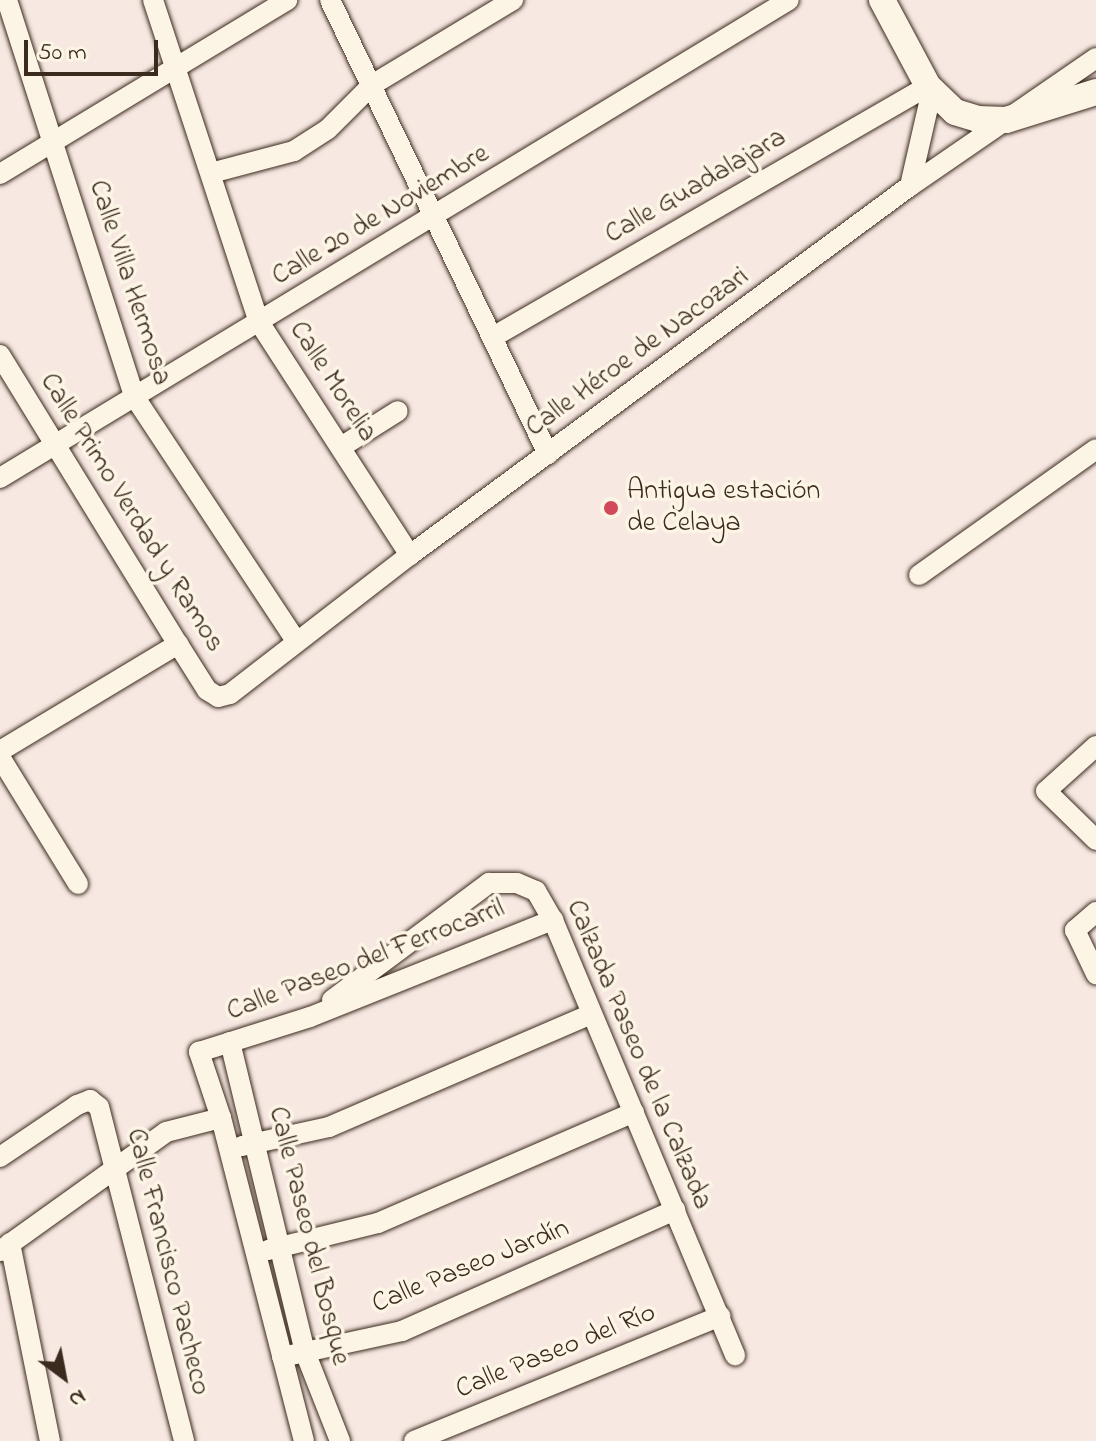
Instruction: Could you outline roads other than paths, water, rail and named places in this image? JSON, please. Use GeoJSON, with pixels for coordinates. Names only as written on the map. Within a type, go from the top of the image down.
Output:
{"type":"FeatureCollection","features":[{"type":"Feature","properties":{"kind":"main road"},"geometry":{"type":"LineString","coordinates":[[882,0],[930,88],[955,112],[978,119],[1006,120],[1096,92]]}},
{"type":"Feature","properties":{"kind":"street"},"geometry":{"type":"LineString","coordinates":[[0,3],[6,0]]}},
{"type":"Feature","properties":{"kind":"street","name":"Calle Villa Hermosa"},"geometry":{"type":"LineString","coordinates":[[6,0],[134,396],[296,641]]}},
{"type":"Feature","properties":{"kind":"street","name":"Calle Morelia"},"geometry":{"type":"LineString","coordinates":[[153,0],[259,322],[410,555]]}},
{"type":"Feature","properties":{"kind":"street"},"geometry":{"type":"LineString","coordinates":[[0,174],[287,0]]}},
{"type":"Feature","properties":{"kind":"street"},"geometry":{"type":"LineString","coordinates":[[330,0],[548,454]]}},
{"type":"Feature","properties":{"kind":"street"},"geometry":{"type":"LineString","coordinates":[[211,173],[294,151],[328,129],[372,85],[513,0]]}},
{"type":"Feature","properties":{"kind":"street","name":"Calle 20 de Noviembre"},"geometry":{"type":"LineString","coordinates":[[0,478],[789,0]]}},
{"type":"Feature","properties":{"kind":"street","name":"Calle Héroe de Nacozari"},"geometry":{"type":"LineString","coordinates":[[218,697],[230,694],[410,555],[910,186],[1096,58]]}},
{"type":"Feature","properties":{"kind":"street"},"geometry":{"type":"LineString","coordinates":[[910,186],[930,88]]}},
{"type":"Feature","properties":{"kind":"street","name":"Calle Guadalajara"},"geometry":{"type":"LineString","coordinates":[[493,337],[930,88]]}},
{"type":"Feature","properties":{"kind":"street","name":"Calle Primo Verdad y Ramos"},"geometry":{"type":"LineString","coordinates":[[0,355],[207,690],[218,697]]}},
{"type":"Feature","properties":{"kind":"street"},"geometry":{"type":"LineString","coordinates":[[341,447],[398,411]]}},
{"type":"Feature","properties":{"kind":"street"},"geometry":{"type":"LineString","coordinates":[[919,575],[1096,449]]}},
{"type":"Feature","properties":{"kind":"street"},"geometry":{"type":"LineString","coordinates":[[78,884],[0,754],[178,644]]}},
{"type":"Feature","properties":{"kind":"street"},"geometry":{"type":"LineString","coordinates":[[1096,746],[1046,791],[1096,840]]}},
{"type":"Feature","properties":{"kind":"street","name":"Calzada Paseo de la Calzada"},"geometry":{"type":"LineString","coordinates":[[310,1017],[489,883],[517,883],[536,891],[553,920],[735,1356]]}},
{"type":"Feature","properties":{"kind":"street"},"geometry":{"type":"LineString","coordinates":[[1096,912],[1075,930],[1096,974]]}},
{"type":"Feature","properties":{"kind":"street","name":"Calle Paseo del Ferrocarril"},"geometry":{"type":"LineString","coordinates":[[199,1052],[310,1017],[553,920]]}},
{"type":"Feature","properties":{"kind":"street"},"geometry":{"type":"LineString","coordinates":[[228,1147],[255,1146],[329,1127],[592,1014]]}},
{"type":"Feature","properties":{"kind":"street","name":"Calle Paseo del Bosque"},"geometry":{"type":"LineString","coordinates":[[230,1042],[305,1352],[340,1441]]}},
{"type":"Feature","properties":{"kind":"street","name":"Calle Paseo del Bosque"},"geometry":{"type":"LineString","coordinates":[[199,1052],[221,1118],[304,1441]]}},
{"type":"Feature","properties":{"kind":"street","name":"Calle Francisco Pacheco"},"geometry":{"type":"LineString","coordinates":[[0,1157],[77,1105],[90,1100],[99,1107],[184,1441]]}},
{"type":"Feature","properties":{"kind":"street"},"geometry":{"type":"LineString","coordinates":[[255,1254],[378,1223],[634,1112]]}},
{"type":"Feature","properties":{"kind":"street"},"geometry":{"type":"LineString","coordinates":[[52,1437],[5,1247],[166,1132],[221,1118]]}},
{"type":"Feature","properties":{"kind":"street","name":"Calle Paseo Jardín"},"geometry":{"type":"LineString","coordinates":[[282,1357],[402,1331],[675,1210]]}},
{"type":"Feature","properties":{"kind":"street","name":"Calle Paseo del Río"},"geometry":{"type":"LineString","coordinates":[[414,1441],[720,1316]]}},
{"type":"Feature","properties":{"kind":"place","name":"Antigua estación de Celaya"},"geometry":{"type":"Point","coordinates":[611,508]}}]}
